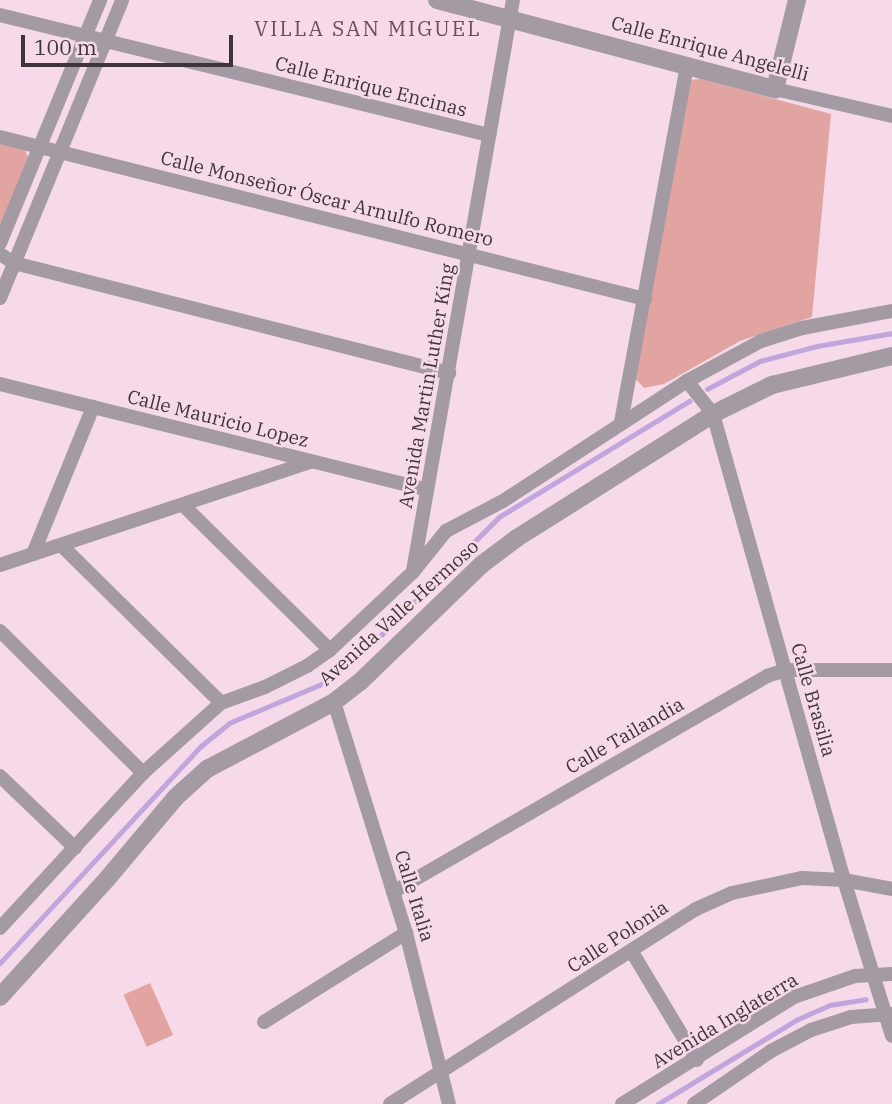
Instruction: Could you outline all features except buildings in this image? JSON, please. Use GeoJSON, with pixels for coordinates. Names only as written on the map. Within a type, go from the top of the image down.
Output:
{"type":"FeatureCollection","features":[{"type":"Feature","properties":{"kind":"street"},"geometry":{"type":"LineString","coordinates":[[0,243],[100,0]]}},
{"type":"Feature","properties":{"kind":"street"},"geometry":{"type":"LineString","coordinates":[[0,298],[122,0]]}},
{"type":"Feature","properties":{"kind":"street","name":"Calle Enrique Angelelli"},"geometry":{"type":"LineString","coordinates":[[437,0],[775,89],[892,116]]}},
{"type":"Feature","properties":{"kind":"street","name":"Avenida Martin Luther King"},"geometry":{"type":"LineString","coordinates":[[413,572],[513,0]]}},
{"type":"Feature","properties":{"kind":"street"},"geometry":{"type":"LineString","coordinates":[[775,89],[797,0]]}},
{"type":"Feature","properties":{"kind":"street","name":"Calle Enrique Encinas"},"geometry":{"type":"LineString","coordinates":[[0,15],[489,135]]}},
{"type":"Feature","properties":{"kind":"street"},"geometry":{"type":"LineString","coordinates":[[621,422],[687,66]]}},
{"type":"Feature","properties":{"kind":"street","name":"Calle Monseñor Óscar Arnulfo Romero"},"geometry":{"type":"LineString","coordinates":[[0,137],[645,299]]}},
{"type":"Feature","properties":{"kind":"street"},"geometry":{"type":"LineString","coordinates":[[0,254],[14,262],[449,373]]}},
{"type":"Feature","properties":{"kind":"street"},"geometry":{"type":"LineString","coordinates":[[687,381],[761,341],[802,328],[892,311]]}},
{"type":"Feature","properties":{"kind":"street","name":"Avenida Valle Hermoso"},"geometry":{"type":"LineString","coordinates":[[0,997],[107,879],[176,797],[206,769],[334,702],[360,681],[481,565],[517,538],[558,509],[713,414],[772,385],[892,356]]}},
{"type":"Feature","properties":{"kind":"street","name":"Avenida Valle Hermoso"},"geometry":{"type":"LineString","coordinates":[[2,923],[143,773],[221,703],[265,687],[307,666],[330,650],[413,572],[446,531],[503,501],[687,381]]}},
{"type":"Feature","properties":{"kind":"street","name":"Calle Brasilia"},"geometry":{"type":"LineString","coordinates":[[687,381],[713,414],[844,880],[889,1014],[892,1036]]}},
{"type":"Feature","properties":{"kind":"street","name":"Calle Mauricio Lopez"},"geometry":{"type":"LineString","coordinates":[[0,384],[426,490]]}},
{"type":"Feature","properties":{"kind":"street"},"geometry":{"type":"LineString","coordinates":[[33,554],[93,407]]}},
{"type":"Feature","properties":{"kind":"street"},"geometry":{"type":"LineString","coordinates":[[0,565],[310,462]]}},
{"type":"Feature","properties":{"kind":"street"},"geometry":{"type":"LineString","coordinates":[[183,505],[330,650]]}},
{"type":"Feature","properties":{"kind":"street"},"geometry":{"type":"LineString","coordinates":[[62,546],[221,703]]}},
{"type":"Feature","properties":{"kind":"street"},"geometry":{"type":"LineString","coordinates":[[0,631],[143,773]]}},
{"type":"Feature","properties":{"kind":"street","name":"Calle Tailandia"},"geometry":{"type":"LineString","coordinates":[[393,892],[755,683],[785,670],[892,670]]}},
{"type":"Feature","properties":{"kind":"street","name":"Calle Italia"},"geometry":{"type":"LineString","coordinates":[[334,702],[406,933],[449,1104]]}},
{"type":"Feature","properties":{"kind":"street"},"geometry":{"type":"LineString","coordinates":[[0,776],[75,848]]}},
{"type":"Feature","properties":{"kind":"street","name":"Calle Polonia"},"geometry":{"type":"LineString","coordinates":[[390,1104],[696,909],[732,893],[802,878],[844,880],[892,889]]}},
{"type":"Feature","properties":{"kind":"street"},"geometry":{"type":"LineString","coordinates":[[264,1022],[406,933]]}},
{"type":"Feature","properties":{"kind":"street"},"geometry":{"type":"LineString","coordinates":[[632,952],[698,1060]]}},
{"type":"Feature","properties":{"kind":"street","name":"Avenida Inglaterra"},"geometry":{"type":"LineString","coordinates":[[622,1104],[698,1060],[794,997],[855,976],[892,974]]}},
{"type":"Feature","properties":{"kind":"street"},"geometry":{"type":"LineString","coordinates":[[694,1104],[771,1051],[811,1030],[851,1017],[889,1014]]}},
{"type":"Feature","properties":{"kind":"shaded area"},"geometry":{"type":"Polygon","coordinates":[[[701,79],[831,114],[812,317],[740,341],[664,384],[644,388],[634,377],[690,80],[701,79]]]}},
{"type":"Feature","properties":{"kind":"shaded area"},"geometry":{"type":"Polygon","coordinates":[[[0,144],[25,150],[29,159],[0,228],[0,144]]]}},
{"type":"Feature","properties":{"kind":"shaded area"},"geometry":{"type":"Polygon","coordinates":[[[150,983],[173,1035],[147,1047],[124,995],[150,983]]]}},
{"type":"Feature","properties":{"kind":"waterway"},"geometry":{"type":"LineString","coordinates":[[707,389],[760,361],[817,346],[892,333]]}},
{"type":"Feature","properties":{"kind":"waterway"},"geometry":{"type":"LineString","coordinates":[[0,963],[201,746],[229,723],[322,684],[379,637],[499,517],[689,401]]}},
{"type":"Feature","properties":{"kind":"waterway"},"geometry":{"type":"LineString","coordinates":[[658,1104],[796,1020],[830,1005],[866,999]]}},
{"type":"Feature","properties":{"kind":"district","name":"VILLA SAN MIGUEL"},"geometry":{"type":"Point","coordinates":[368,28]}}]}
